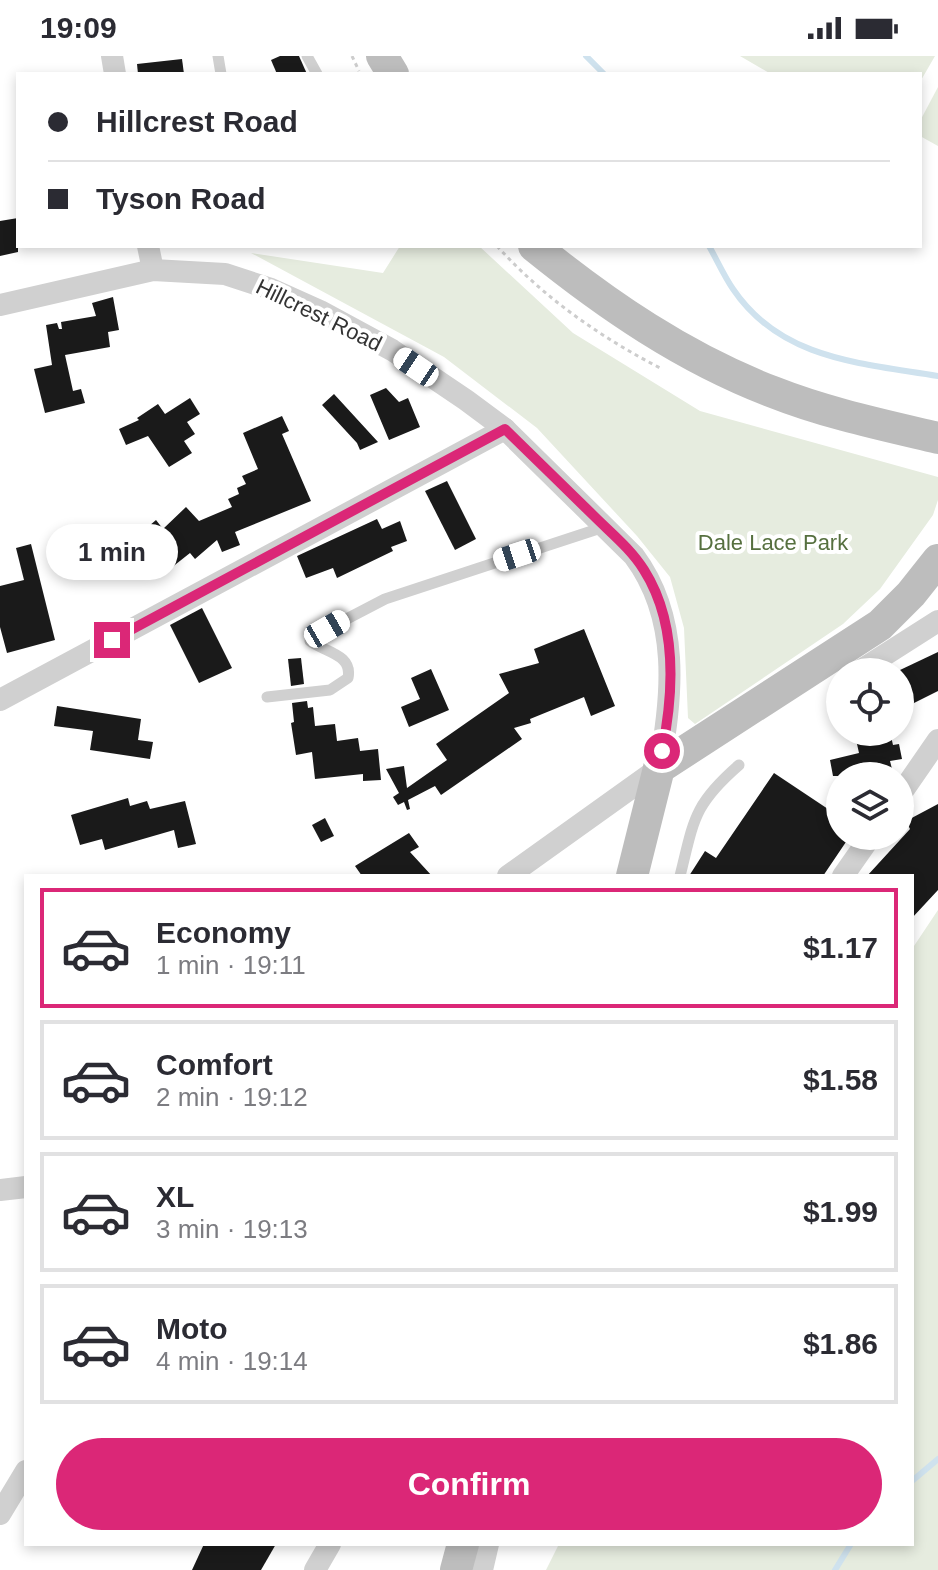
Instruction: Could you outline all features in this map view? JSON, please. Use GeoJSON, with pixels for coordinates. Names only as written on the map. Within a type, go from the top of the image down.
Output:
{"type":"FeatureCollection","features":[{"type":"Feature","properties":{"kind":"street"},"geometry":{"type":"LineString","coordinates":[[148,248],[153,270]]}},
{"type":"Feature","properties":{"kind":"street"},"geometry":{"type":"LineString","coordinates":[[537,248],[606,303],[653,334],[728,373],[816,407],[938,438]]}},
{"type":"Feature","properties":{"kind":"street","name":"Hillcrest Road"},"geometry":{"type":"LineString","coordinates":[[0,305],[153,270],[225,274],[271,289],[320,311],[392,350],[505,429],[644,569],[660,603],[665,622],[670,686],[659,768]]}},
{"type":"Feature","properties":{"kind":"street"},"geometry":{"type":"LineString","coordinates":[[0,700],[505,429]]}},
{"type":"Feature","properties":{"kind":"street"},"geometry":{"type":"LineString","coordinates":[[511,874],[659,768],[880,625],[911,594],[938,560]]}},
{"type":"Feature","properties":{"kind":"street"},"geometry":{"type":"LineString","coordinates":[[880,658],[938,621]]}},
{"type":"Feature","properties":{"kind":"street"},"geometry":{"type":"LineString","coordinates":[[914,775],[938,740]]}},
{"type":"Feature","properties":{"kind":"street"},"geometry":{"type":"LineString","coordinates":[[632,874],[659,768]]}},
{"type":"Feature","properties":{"kind":"street"},"geometry":{"type":"LineString","coordinates":[[844,874],[861,850]]}},
{"type":"Feature","properties":{"kind":"street"},"geometry":{"type":"LineString","coordinates":[[0,1190],[24,1187]]}},
{"type":"Feature","properties":{"kind":"street"},"geometry":{"type":"LineString","coordinates":[[0,1514],[24,1474]]}},
{"type":"Feature","properties":{"kind":"street"},"geometry":{"type":"LineString","coordinates":[[315,1570],[329,1546]]}},
{"type":"Feature","properties":{"kind":"street"},"geometry":{"type":"LineString","coordinates":[[456,1570],[462,1546]]}},
{"type":"Feature","properties":{"kind":"street"},"geometry":{"type":"LineString","coordinates":[[482,1570],[488,1546]]}},
{"type":"Feature","properties":{"kind":"lane"},"geometry":{"type":"LineString","coordinates":[[267,697],[330,690],[348,678],[350,671],[345,662],[333,651],[310,641],[350,616],[385,599],[605,527]]}},
{"type":"Feature","properties":{"kind":"lane"},"geometry":{"type":"LineString","coordinates":[[680,874],[695,815],[711,789],[739,765]]}},
{"type":"Feature","properties":{"kind":"green space"},"geometry":{"type":"Polygon","coordinates":[[[740,56],[935,56],[922,79],[922,72],[768,72],[740,56]]]}},
{"type":"Feature","properties":{"kind":"green space"},"geometry":{"type":"Polygon","coordinates":[[[938,87],[938,146],[922,137],[922,117],[938,87]]]}},
{"type":"Feature","properties":{"kind":"green space","name":"Dale Lace Park"},"geometry":{"type":"Polygon","coordinates":[[[399,248],[481,248],[573,333],[700,411],[938,477],[938,500],[933,515],[880,589],[843,624],[695,724],[688,718],[684,628],[670,577],[637,536],[537,428],[444,357],[251,253],[383,273],[399,248]]]}},
{"type":"Feature","properties":{"kind":"green space"},"geometry":{"type":"Polygon","coordinates":[[[938,910],[938,1570],[546,1570],[558,1546],[914,1546],[914,946],[938,910]]]}},
{"type":"Feature","properties":{"kind":"building"},"geometry":{"type":"Polygon","coordinates":[[[280,56],[299,56],[306,72],[276,72],[271,60],[280,56]]]}},
{"type":"Feature","properties":{"kind":"building"},"geometry":{"type":"Polygon","coordinates":[[[182,59],[184,72],[138,72],[137,64],[182,59]]]}},
{"type":"Feature","properties":{"kind":"building"},"geometry":{"type":"Polygon","coordinates":[[[16,218],[18,252],[0,256],[0,221],[16,218]]]}},
{"type":"Feature","properties":{"kind":"building"},"geometry":{"type":"Polygon","coordinates":[[[113,297],[119,330],[108,332],[110,347],[65,355],[73,391],[81,389],[85,403],[45,413],[34,369],[52,365],[46,325],[57,323],[62,329],[61,322],[96,316],[92,303],[113,297]]]}},
{"type":"Feature","properties":{"kind":"building"},"geometry":{"type":"Polygon","coordinates":[[[386,388],[399,402],[408,398],[420,427],[389,440],[370,395],[386,388]]]}},
{"type":"Feature","properties":{"kind":"building"},"geometry":{"type":"Polygon","coordinates":[[[334,394],[378,442],[360,450],[322,405],[334,394]]]}},
{"type":"Feature","properties":{"kind":"building"},"geometry":{"type":"Polygon","coordinates":[[[190,398],[200,414],[187,422],[195,434],[184,441],[192,453],[169,467],[148,436],[126,445],[119,429],[139,420],[137,418],[158,404],[165,414],[190,398]]]}},
{"type":"Feature","properties":{"kind":"building"},"geometry":{"type":"Polygon","coordinates":[[[282,416],[289,431],[282,434],[311,501],[235,532],[240,545],[222,552],[217,540],[195,559],[190,553],[171,568],[142,532],[156,520],[163,529],[186,507],[199,521],[232,507],[228,499],[239,494],[237,488],[246,484],[242,476],[258,469],[243,433],[282,416]]]}},
{"type":"Feature","properties":{"kind":"building"},"geometry":{"type":"Polygon","coordinates":[[[447,481],[476,539],[455,550],[425,491],[447,481]]]}},
{"type":"Feature","properties":{"kind":"building"},"geometry":{"type":"Polygon","coordinates":[[[377,519],[382,529],[400,521],[407,541],[337,578],[333,568],[306,578],[297,556],[377,519]]]}},
{"type":"Feature","properties":{"kind":"building"},"geometry":{"type":"Polygon","coordinates":[[[31,544],[55,640],[7,653],[0,627],[0,586],[24,580],[16,548],[31,544]]]}},
{"type":"Feature","properties":{"kind":"building"},"geometry":{"type":"Polygon","coordinates":[[[202,608],[232,668],[199,683],[170,625],[202,608]]]}},
{"type":"Feature","properties":{"kind":"building"},"geometry":{"type":"Polygon","coordinates":[[[584,629],[615,706],[591,716],[584,697],[530,719],[531,723],[514,728],[522,739],[441,795],[435,786],[408,800],[410,809],[407,810],[404,802],[398,805],[393,797],[399,793],[386,769],[404,766],[407,788],[447,760],[436,744],[509,693],[499,674],[539,663],[534,649],[584,629]]]}},
{"type":"Feature","properties":{"kind":"building"},"geometry":{"type":"Polygon","coordinates":[[[938,652],[938,691],[914,703],[914,663],[938,652]]]}},
{"type":"Feature","properties":{"kind":"building"},"geometry":{"type":"Polygon","coordinates":[[[301,658],[304,684],[291,686],[288,659],[301,658]]]}},
{"type":"Feature","properties":{"kind":"building"},"geometry":{"type":"Polygon","coordinates":[[[431,669],[449,710],[409,727],[401,707],[420,699],[411,678],[431,669]]]}},
{"type":"Feature","properties":{"kind":"building"},"geometry":{"type":"Polygon","coordinates":[[[307,701],[308,708],[313,707],[315,726],[335,724],[337,741],[358,738],[360,751],[378,749],[381,780],[363,781],[363,774],[315,779],[312,752],[296,755],[291,723],[294,722],[292,703],[307,701]]]}},
{"type":"Feature","properties":{"kind":"building"},"geometry":{"type":"Polygon","coordinates":[[[57,706],[141,719],[138,740],[153,742],[150,759],[90,750],[93,731],[54,726],[57,706]]]}},
{"type":"Feature","properties":{"kind":"building"},"geometry":{"type":"Polygon","coordinates":[[[857,746],[899,746],[902,759],[890,762],[830,762],[859,753],[857,746]]]}},
{"type":"Feature","properties":{"kind":"building"},"geometry":{"type":"Polygon","coordinates":[[[774,773],[826,808],[826,850],[841,850],[824,874],[690,874],[705,851],[716,858],[774,773]]]}},
{"type":"Feature","properties":{"kind":"building"},"geometry":{"type":"Polygon","coordinates":[[[128,798],[130,806],[147,801],[150,809],[185,801],[196,844],[178,848],[174,830],[105,850],[102,839],[80,845],[71,815],[128,798]]]}},
{"type":"Feature","properties":{"kind":"building"},"geometry":{"type":"Polygon","coordinates":[[[938,804],[938,890],[914,916],[914,874],[869,874],[891,850],[914,850],[914,817],[938,804]]]}},
{"type":"Feature","properties":{"kind":"building"},"geometry":{"type":"Polygon","coordinates":[[[325,818],[334,836],[321,842],[312,825],[325,818]]]}},
{"type":"Feature","properties":{"kind":"building"},"geometry":{"type":"Polygon","coordinates":[[[409,833],[419,847],[410,852],[430,874],[361,874],[355,866],[409,833]]]}},
{"type":"Feature","properties":{"kind":"building"},"geometry":{"type":"Polygon","coordinates":[[[203,1546],[275,1546],[261,1570],[192,1570],[203,1546]]]}},
{"type":"Feature","properties":{"kind":"waterway"},"geometry":{"type":"LineString","coordinates":[[586,56],[602,72]]}},
{"type":"Feature","properties":{"kind":"waterway"},"geometry":{"type":"LineString","coordinates":[[710,248],[733,289],[752,313],[774,331],[825,354],[938,376]]}},
{"type":"Feature","properties":{"kind":"waterway"},"geometry":{"type":"LineString","coordinates":[[914,1479],[938,1459]]}},
{"type":"Feature","properties":{"kind":"waterway"},"geometry":{"type":"LineString","coordinates":[[835,1570],[850,1546]]}},
{"type":"Feature","properties":{"kind":"route"},"geometry":{"type":"LineString","coordinates":[[112,640],[505,429],[634,556],[655,590],[665,622],[669,654],[670,686],[662,751]]}}]}
